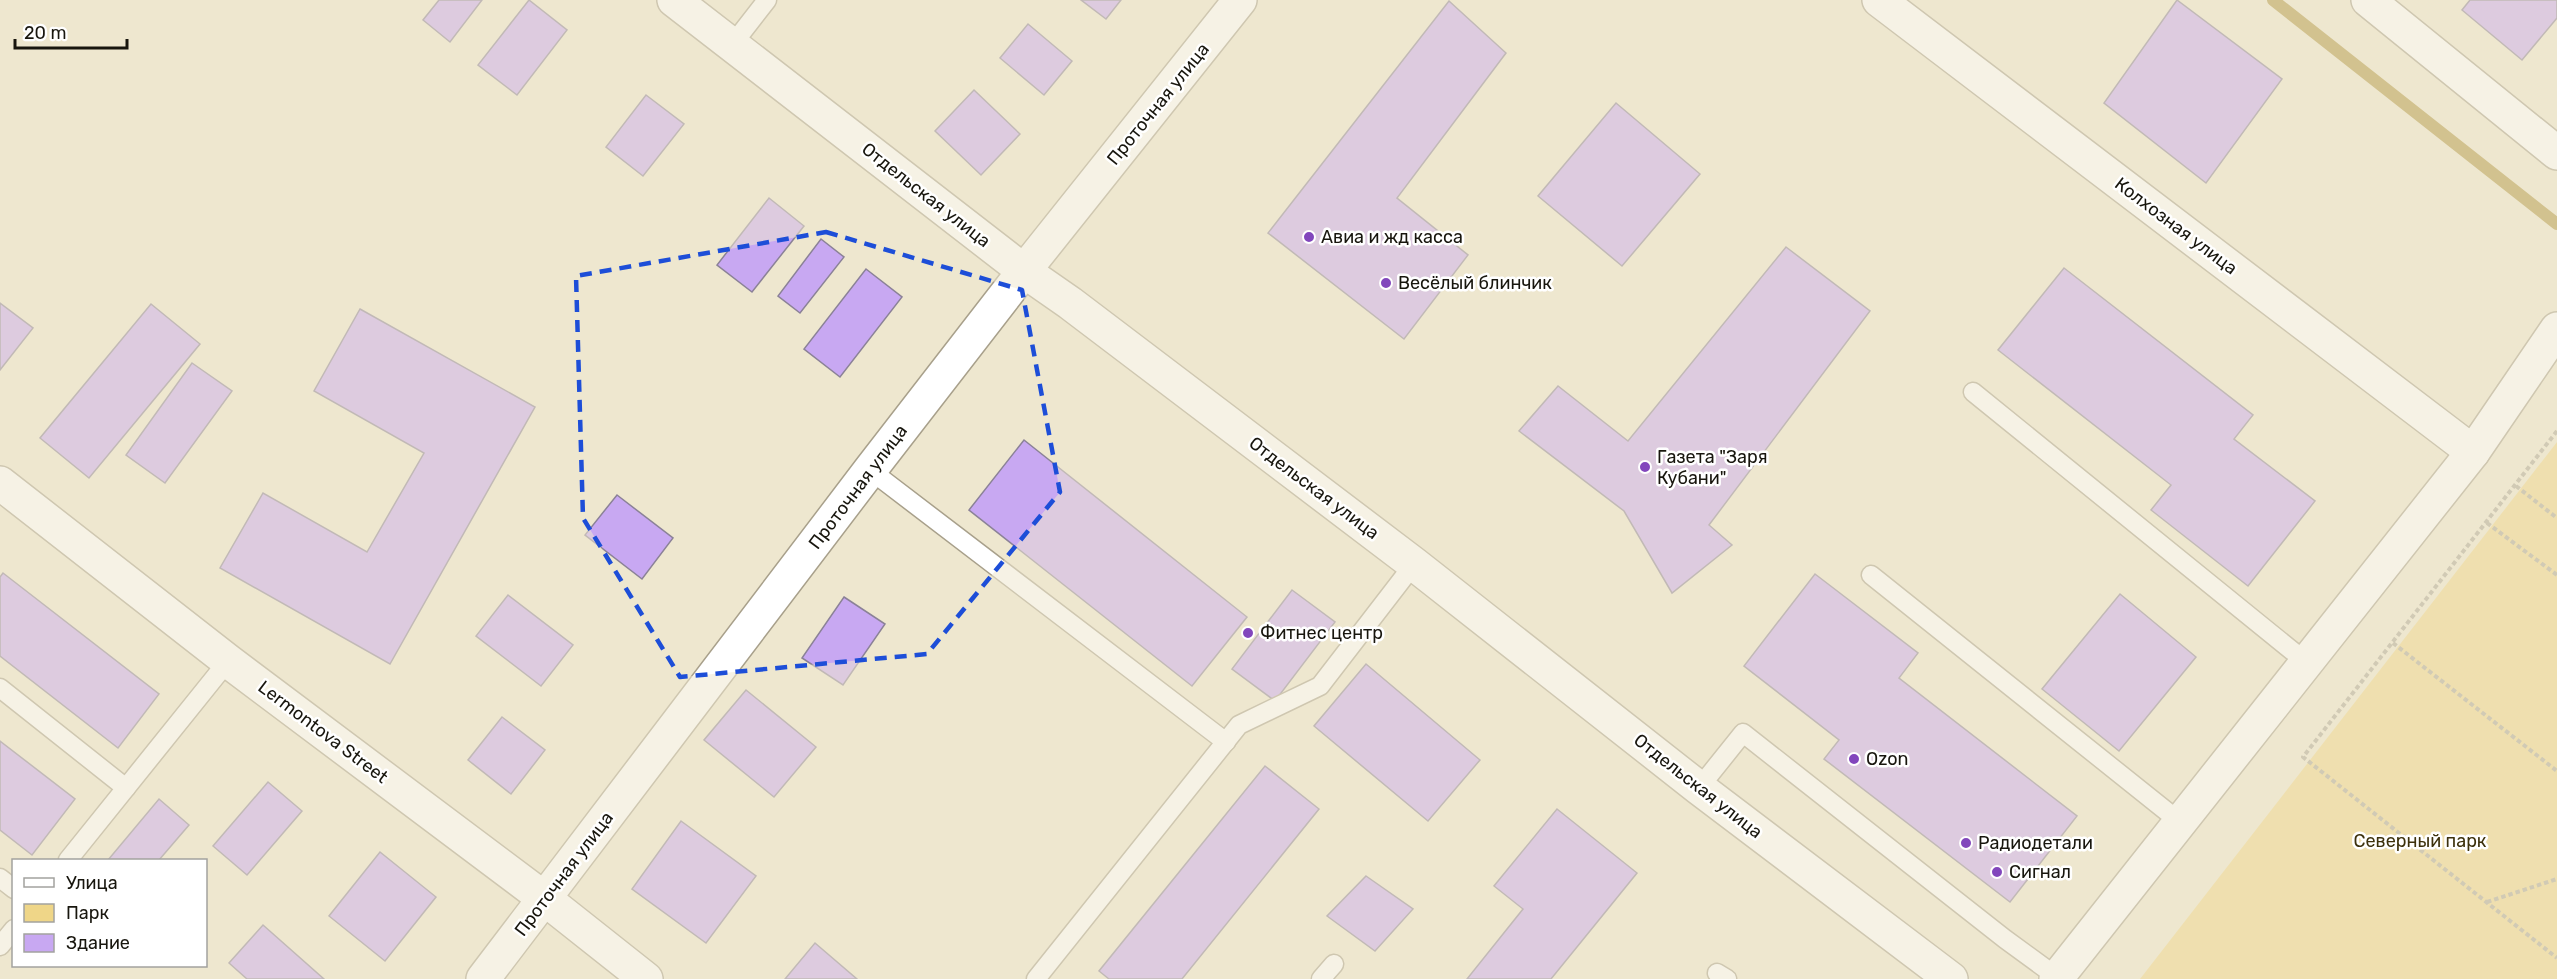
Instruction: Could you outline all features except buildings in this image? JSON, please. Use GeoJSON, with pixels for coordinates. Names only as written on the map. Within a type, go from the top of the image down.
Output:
{"type":"FeatureCollection","features":[{"type":"Feature","properties":{"kind":"street","name":"Отдельская улица"},"geometry":{"type":"LineString","coordinates":[[674,0],[1024,271],[1080,310],[1414,564],[1700,788],[1951,979]]}},
{"type":"Feature","properties":{"kind":"street","name":"Проточная улица"},"geometry":{"type":"LineString","coordinates":[[483,979],[870,470],[1024,271],[1240,0]]}},
{"type":"Feature","properties":{"kind":"street","name":"Колхозная улица"},"geometry":{"type":"LineString","coordinates":[[1879,0],[2473,452]]}},
{"type":"Feature","properties":{"kind":"street"},"geometry":{"type":"LineString","coordinates":[[2368,0],[2557,153]]}},
{"type":"Feature","properties":{"kind":"street"},"geometry":{"type":"LineString","coordinates":[[2056,978],[2473,452],[2557,329]]}},
{"type":"Feature","properties":{"kind":"street","name":"Lermontova Street"},"geometry":{"type":"LineString","coordinates":[[0,483],[228,661],[545,899],[646,979]]}},
{"type":"Feature","properties":{"kind":"lane"},"geometry":{"type":"LineString","coordinates":[[732,45],[767,0]]}},
{"type":"Feature","properties":{"kind":"lane"},"geometry":{"type":"LineString","coordinates":[[1973,392],[2306,662]]}},
{"type":"Feature","properties":{"kind":"lane"},"geometry":{"type":"LineString","coordinates":[[870,470],[1226,742]]}},
{"type":"Feature","properties":{"kind":"lane"},"geometry":{"type":"LineString","coordinates":[[1036,979],[1239,725],[1320,686],[1414,564]]}},
{"type":"Feature","properties":{"kind":"lane"},"geometry":{"type":"LineString","coordinates":[[1871,575],[2180,822]]}},
{"type":"Feature","properties":{"kind":"lane"},"geometry":{"type":"LineString","coordinates":[[70,859],[228,661]]}},
{"type":"Feature","properties":{"kind":"lane"},"geometry":{"type":"LineString","coordinates":[[0,688],[126,788]]}},
{"type":"Feature","properties":{"kind":"lane"},"geometry":{"type":"LineString","coordinates":[[1700,788],[1743,733],[2056,978]]}},
{"type":"Feature","properties":{"kind":"lane"},"geometry":{"type":"LineString","coordinates":[[0,878],[12,887]]}},
{"type":"Feature","properties":{"kind":"lane"},"geometry":{"type":"LineString","coordinates":[[0,946],[12,931]]}},
{"type":"Feature","properties":{"kind":"lane"},"geometry":{"type":"LineString","coordinates":[[1321,979],[1334,964]]}},
{"type":"Feature","properties":{"kind":"path"},"geometry":{"type":"LineString","coordinates":[[2557,431],[2303,757],[2557,958]]}},
{"type":"Feature","properties":{"kind":"path"},"geometry":{"type":"LineString","coordinates":[[2516,486],[2557,518]]}},
{"type":"Feature","properties":{"kind":"path"},"geometry":{"type":"LineString","coordinates":[[2487,523],[2557,575]]}},
{"type":"Feature","properties":{"kind":"path"},"geometry":{"type":"LineString","coordinates":[[2393,643],[2557,771]]}},
{"type":"Feature","properties":{"kind":"path"},"geometry":{"type":"LineString","coordinates":[[2486,903],[2557,879]]}},
{"type":"Feature","properties":{"kind":"highlighted area"},"geometry":{"type":"Polygon","coordinates":[[[826,232],[1022,290],[1060,492],[927,654],[680,677],[583,518],[576,276],[826,232]]]}},
{"type":"Feature","properties":{"kind":"green space","name":"Северный парк"},"geometry":{"type":"Polygon","coordinates":[[[2557,442],[2557,979],[2140,979],[2557,442]]]}},
{"type":"Feature","properties":{"kind":"waterway"},"geometry":{"type":"LineString","coordinates":[[2273,0],[2557,224]]}},
{"type":"Feature","properties":{"kind":"place","name":"Авиа и жд касса"},"geometry":{"type":"Point","coordinates":[1309,237]}},
{"type":"Feature","properties":{"kind":"place","name":"Весёлый блинчик"},"geometry":{"type":"Point","coordinates":[1386,283]}},
{"type":"Feature","properties":{"kind":"place","name":"Газета \"Заря Кубани\""},"geometry":{"type":"Point","coordinates":[1645,467]}},
{"type":"Feature","properties":{"kind":"place","name":"Фитнес центр"},"geometry":{"type":"Point","coordinates":[1248,633]}},
{"type":"Feature","properties":{"kind":"place","name":"Ozon"},"geometry":{"type":"Point","coordinates":[1854,759]}},
{"type":"Feature","properties":{"kind":"place","name":"Радиодетали"},"geometry":{"type":"Point","coordinates":[1966,843]}},
{"type":"Feature","properties":{"kind":"place","name":"Сигнал"},"geometry":{"type":"Point","coordinates":[1997,872]}}]}
